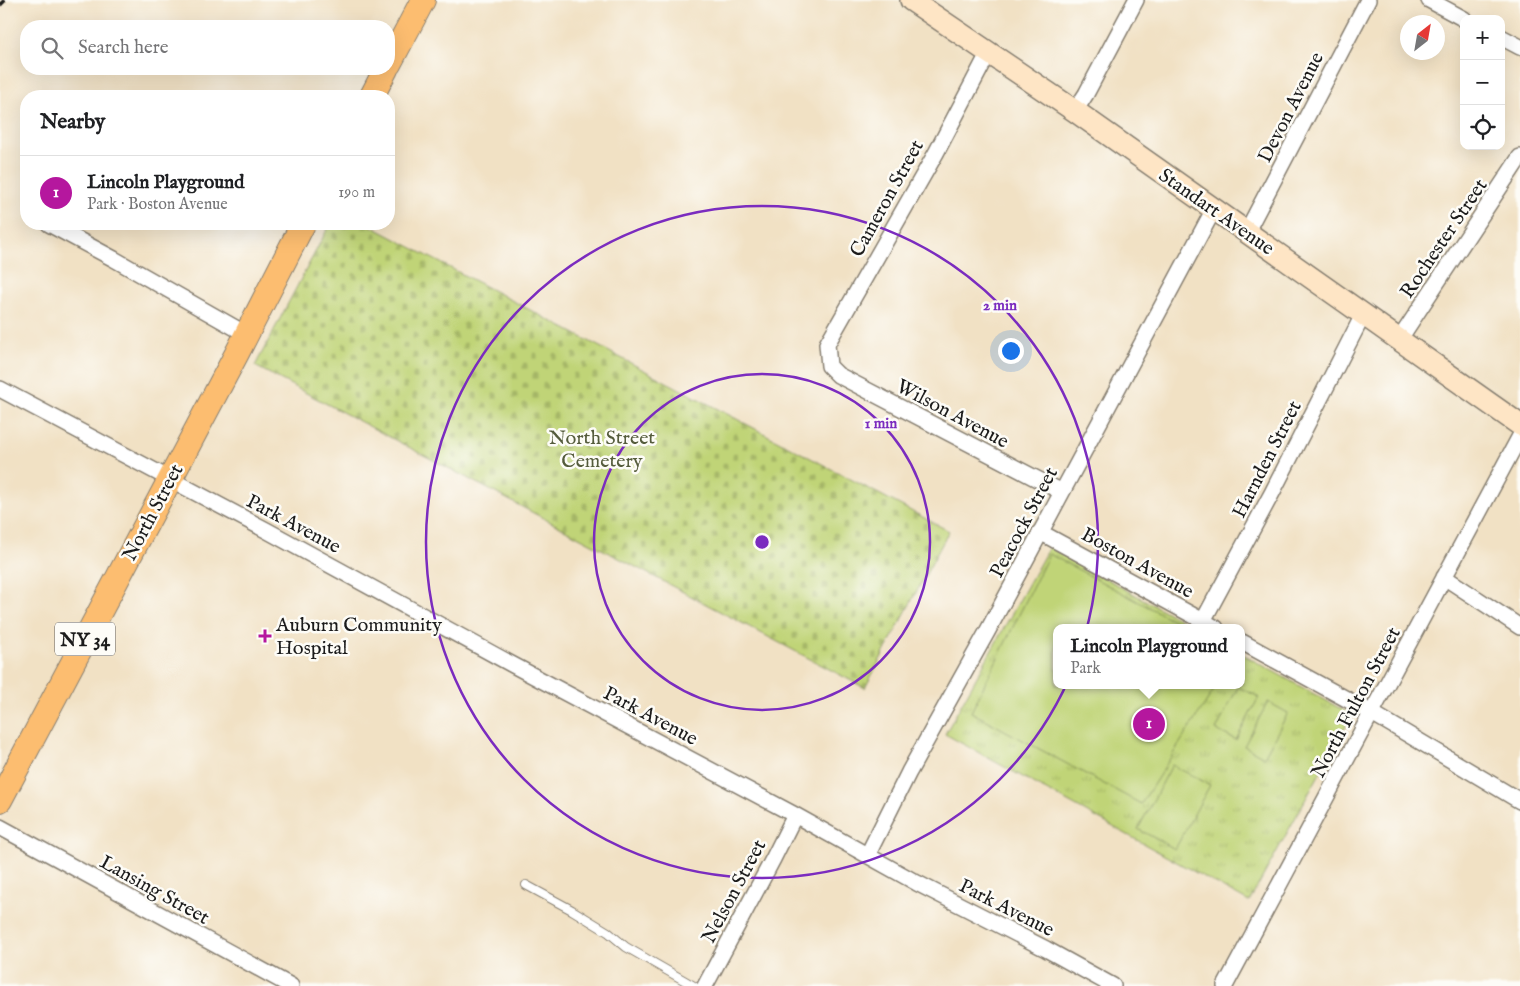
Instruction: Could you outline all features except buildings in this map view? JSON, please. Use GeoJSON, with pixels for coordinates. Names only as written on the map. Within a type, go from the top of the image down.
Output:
{"type":"FeatureCollection","features":[{"type":"Feature","properties":{"kind":"main road"},"geometry":{"type":"LineString","coordinates":[[395,53],[423,0]]}},
{"type":"Feature","properties":{"kind":"main road"},"geometry":{"type":"LineString","coordinates":[[375,90],[383,75]]}},
{"type":"Feature","properties":{"kind":"main road","name":"North Street"},"geometry":{"type":"LineString","coordinates":[[0,800],[300,230]]}},
{"type":"Feature","properties":{"kind":"street"},"geometry":{"type":"LineString","coordinates":[[1075,111],[1136,0]]}},
{"type":"Feature","properties":{"kind":"street","name":"Devon Avenue"},"geometry":{"type":"LineString","coordinates":[[1247,231],[1368,0]]}},
{"type":"Feature","properties":{"kind":"street"},"geometry":{"type":"LineString","coordinates":[[1429,0],[1460,17]]}},
{"type":"Feature","properties":{"kind":"street","name":"Standart Avenue"},"geometry":{"type":"LineString","coordinates":[[922,3],[1520,425]]}},
{"type":"Feature","properties":{"kind":"street"},"geometry":{"type":"LineString","coordinates":[[1505,39],[1520,47]]}},
{"type":"Feature","properties":{"kind":"street","name":"Cameron Street"},"geometry":{"type":"LineString","coordinates":[[829,366],[827,344],[936,153],[989,52]]}},
{"type":"Feature","properties":{"kind":"street","name":"Rochester Street"},"geometry":{"type":"LineString","coordinates":[[1399,340],[1520,157]]}},
{"type":"Feature","properties":{"kind":"street","name":"Peacock Street"},"geometry":{"type":"LineString","coordinates":[[868,854],[910,772],[1214,209]]}},
{"type":"Feature","properties":{"kind":"street"},"geometry":{"type":"LineString","coordinates":[[60,230],[246,334]]}},
{"type":"Feature","properties":{"kind":"street","name":"Harnden Street"},"geometry":{"type":"LineString","coordinates":[[1210,624],[1272,493],[1363,315]]}},
{"type":"Feature","properties":{"kind":"street","name":"Wilson Avenue"},"geometry":{"type":"LineString","coordinates":[[829,366],[838,375],[1062,492]]}},
{"type":"Feature","properties":{"kind":"street","name":"Park Avenue"},"geometry":{"type":"LineString","coordinates":[[0,389],[513,665],[795,814],[917,883],[1029,940],[1113,986]]}},
{"type":"Feature","properties":{"kind":"street","name":"North Fulton Street"},"geometry":{"type":"LineString","coordinates":[[1225,986],[1520,436]]}},
{"type":"Feature","properties":{"kind":"street","name":"Boston Avenue"},"geometry":{"type":"LineString","coordinates":[[1040,532],[1210,624]]}},
{"type":"Feature","properties":{"kind":"street"},"geometry":{"type":"LineString","coordinates":[[1444,577],[1520,627]]}},
{"type":"Feature","properties":{"kind":"street"},"geometry":{"type":"LineString","coordinates":[[1245,644],[1372,713],[1520,801]]}},
{"type":"Feature","properties":{"kind":"street","name":"Nelson Street"},"geometry":{"type":"LineString","coordinates":[[705,986],[795,814]]}},
{"type":"Feature","properties":{"kind":"street","name":"Lansing Street"},"geometry":{"type":"LineString","coordinates":[[0,827],[291,986]]}},
{"type":"Feature","properties":{"kind":"lane"},"geometry":{"type":"LineString","coordinates":[[526,885],[572,910],[608,932],[626,947],[694,986]]}},
{"type":"Feature","properties":{"kind":"green space","name":"North Street Cemetery"},"geometry":{"type":"Polygon","coordinates":[[[327,230],[378,230],[949,531],[865,688],[255,366],[327,230]]]}},
{"type":"Feature","properties":{"kind":"green space"},"geometry":{"type":"Polygon","coordinates":[[[1049,547],[1188,624],[1053,624],[1053,689],[1245,689],[1245,656],[1352,715],[1249,902],[945,734],[1049,547]]]}},
{"type":"Feature","properties":{"kind":"green space"},"geometry":{"type":"Polygon","coordinates":[[[1049,554],[1180,624],[1053,624],[1053,689],[1214,689],[1141,804],[971,712],[1049,554]]]}},
{"type":"Feature","properties":{"kind":"green space"},"geometry":{"type":"Polygon","coordinates":[[[1237,689],[1242,689],[1259,697],[1236,740],[1216,730],[1237,689]]]}},
{"type":"Feature","properties":{"kind":"green space"},"geometry":{"type":"Polygon","coordinates":[[[1268,702],[1288,713],[1264,757],[1244,746],[1268,702]]]}},
{"type":"Feature","properties":{"kind":"green space"},"geometry":{"type":"Polygon","coordinates":[[[1172,765],[1210,785],[1175,849],[1138,829],[1172,765]]]}},
{"type":"Feature","properties":{"kind":"railway"},"geometry":{"type":"LineString","coordinates":[[0,5],[5,0]]}},
{"type":"Feature","properties":{"kind":"place","name":"Auburn Community Hospital"},"geometry":{"type":"Point","coordinates":[265,636]}},
{"type":"Feature","properties":{"kind":"place","name":"Lincoln Playground"},"geometry":{"type":"Point","coordinates":[1149,724]}}]}
